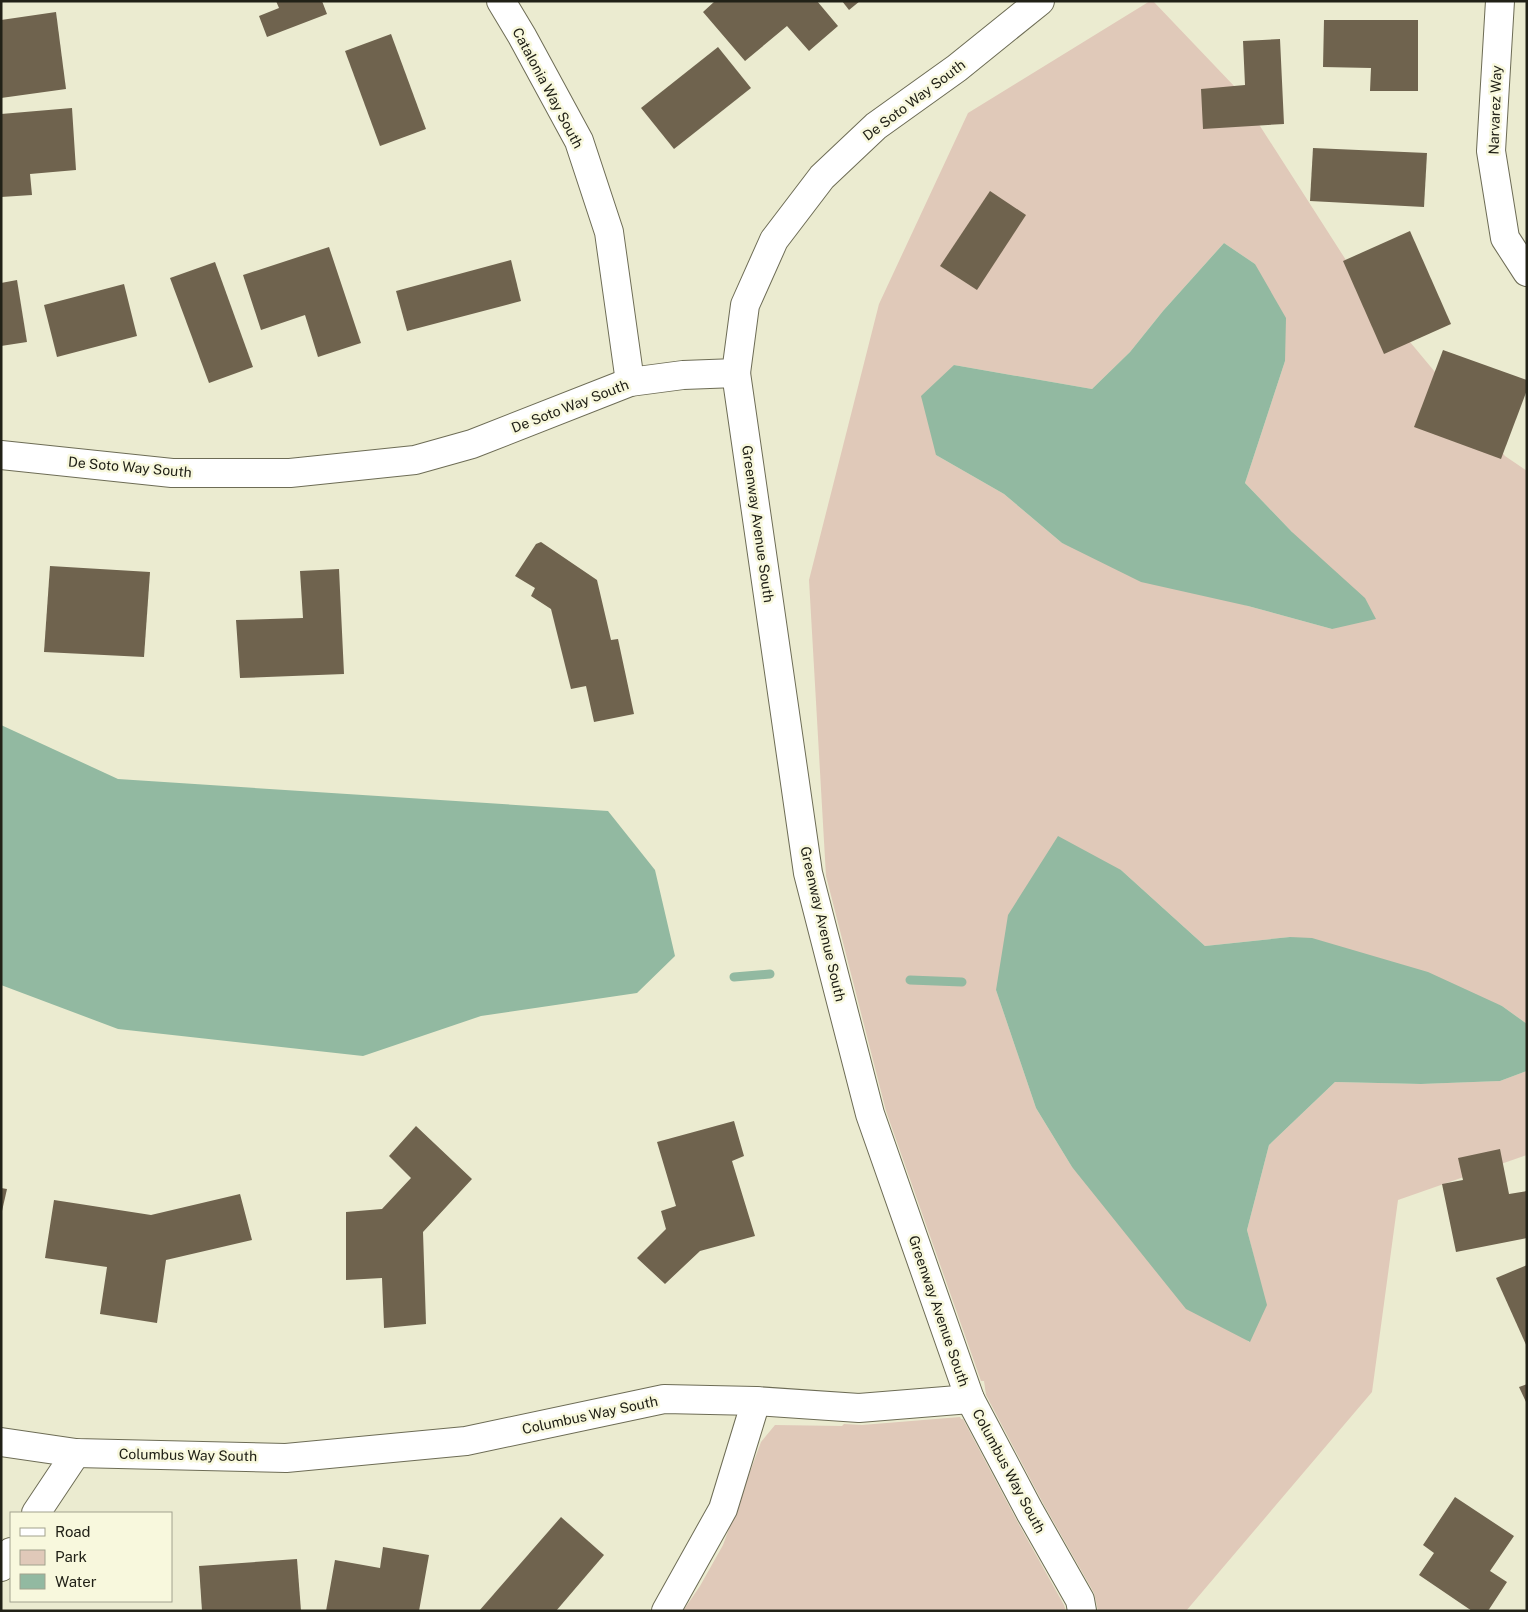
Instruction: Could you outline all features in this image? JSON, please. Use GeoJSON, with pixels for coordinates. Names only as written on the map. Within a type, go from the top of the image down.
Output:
{"type":"FeatureCollection","features":[{"type":"Feature","properties":{"kind":"street","name":"Catalonia Way South"},"geometry":{"type":"LineString","coordinates":[[501,1],[579,142],[609,232],[630,382]]}},
{"type":"Feature","properties":{"kind":"street","name":"De Soto Way South"},"geometry":{"type":"LineString","coordinates":[[1,455],[172,473],[290,473],[415,460],[472,444],[630,382],[683,374],[736,373],[745,304],[774,240],[822,177],[876,126],[957,68],[1040,1]]}},
{"type":"Feature","properties":{"kind":"street","name":"Narvarez Way"},"geometry":{"type":"LineString","coordinates":[[1500,1],[1491,151],[1505,238],[1527,272]]}},
{"type":"Feature","properties":{"kind":"street","name":"Greenway Avenue South"},"geometry":{"type":"LineString","coordinates":[[736,373],[808,873],[870,1114],[970,1399]]}},
{"type":"Feature","properties":{"kind":"street","name":"Columbus Way South"},"geometry":{"type":"LineString","coordinates":[[1,1442],[76,1453],[286,1458],[466,1441],[664,1399],[756,1400],[859,1408],[970,1399],[1030,1512],[1080,1600],[1082,1611]]}},
{"type":"Feature","properties":{"kind":"street"},"geometry":{"type":"LineString","coordinates":[[666,1611],[723,1510],[756,1400]]}},
{"type":"Feature","properties":{"kind":"street"},"geometry":{"type":"LineString","coordinates":[[37,1512],[76,1453]]}},
{"type":"Feature","properties":{"kind":"street"},"geometry":{"type":"LineString","coordinates":[[1,1567],[10,1554]]}},
{"type":"Feature","properties":{"kind":"green space"},"geometry":{"type":"Polygon","coordinates":[[[1150,1],[1153,1],[1235,87],[1360,282],[1505,456],[1527,471],[1527,1024],[1502,1006],[1290,937],[1205,946],[1121,870],[996,990],[1036,1108],[1072,1167],[1249,1342],[1266,1305],[1247,1230],[1269,1145],[1335,1082],[1421,1084],[1500,1081],[1527,1071],[1527,1155],[1398,1200],[1372,1392],[1186,1611],[1098,1611],[1094,1593],[1044,1505],[986,1395],[984,1381],[981,1381],[886,1111],[826,876],[809,580],[879,304],[968,113],[1150,1]],[[1224,243],[1163,311],[1130,352],[1092,389],[954,365],[936,455],[1004,494],[1062,543],[1248,606],[1332,629],[1292,532],[1245,483],[1285,361],[1255,264],[1224,243]]]}},
{"type":"Feature","properties":{"kind":"green space"},"geometry":{"type":"Polygon","coordinates":[[[960,1417],[963,1419],[1066,1611],[683,1611],[700,1586],[723,1545],[761,1442],[775,1425],[842,1426],[844,1424],[862,1425],[960,1417]]]}},
{"type":"Feature","properties":{"kind":"water"},"geometry":{"type":"Polygon","coordinates":[[[1224,243],[1255,264],[1286,318],[1285,361],[1245,483],[1292,532],[1365,598],[1376,619],[1332,629],[1248,606],[1141,582],[1062,543],[1004,494],[936,455],[921,396],[954,365],[1092,389],[1130,352],[1163,311],[1224,243]]]}},
{"type":"Feature","properties":{"kind":"water"},"geometry":{"type":"Polygon","coordinates":[[[1,725],[118,779],[608,811],[655,870],[675,956],[637,993],[481,1016],[363,1056],[118,1029],[1,985],[1,725]]]}},
{"type":"Feature","properties":{"kind":"water"},"geometry":{"type":"Polygon","coordinates":[[[1058,836],[1121,870],[1205,946],[1290,937],[1312,938],[1428,972],[1502,1006],[1527,1024],[1527,1071],[1500,1081],[1421,1084],[1335,1082],[1269,1145],[1247,1230],[1267,1305],[1250,1342],[1186,1309],[1072,1167],[1036,1108],[996,990],[1008,915],[1058,836]]]}},
{"type":"Feature","properties":{"kind":"building"},"geometry":{"type":"Polygon","coordinates":[[[276,1],[322,1],[327,14],[267,37],[259,16],[279,8],[276,1]]]}},
{"type":"Feature","properties":{"kind":"building"},"geometry":{"type":"Polygon","coordinates":[[[715,1],[817,1],[838,26],[809,51],[787,26],[745,61],[703,12],[715,1]]]}},
{"type":"Feature","properties":{"kind":"building"},"geometry":{"type":"Polygon","coordinates":[[[842,1],[860,1],[849,10],[842,1]]]}},
{"type":"Feature","properties":{"kind":"building"},"geometry":{"type":"Polygon","coordinates":[[[56,12],[66,89],[1,98],[1,20],[56,12]]]}},
{"type":"Feature","properties":{"kind":"building"},"geometry":{"type":"Polygon","coordinates":[[[1324,20],[1418,20],[1418,91],[1370,91],[1371,68],[1323,67],[1324,20]]]}},
{"type":"Feature","properties":{"kind":"building"},"geometry":{"type":"Polygon","coordinates":[[[391,34],[426,129],[380,146],[345,51],[391,34]]]}},
{"type":"Feature","properties":{"kind":"building"},"geometry":{"type":"Polygon","coordinates":[[[1280,39],[1284,124],[1203,129],[1201,89],[1245,85],[1243,41],[1280,39]]]}},
{"type":"Feature","properties":{"kind":"building"},"geometry":{"type":"Polygon","coordinates":[[[718,47],[751,88],[674,149],[641,108],[718,47]]]}},
{"type":"Feature","properties":{"kind":"building"},"geometry":{"type":"Polygon","coordinates":[[[72,108],[76,170],[30,174],[32,195],[1,197],[1,114],[72,108]]]}},
{"type":"Feature","properties":{"kind":"building"},"geometry":{"type":"Polygon","coordinates":[[[1313,148],[1427,153],[1424,207],[1310,201],[1313,148]]]}},
{"type":"Feature","properties":{"kind":"building"},"geometry":{"type":"Polygon","coordinates":[[[990,191],[1026,215],[977,290],[940,266],[990,191]]]}},
{"type":"Feature","properties":{"kind":"building"},"geometry":{"type":"Polygon","coordinates":[[[1410,231],[1451,324],[1384,354],[1343,261],[1410,231]]]}},
{"type":"Feature","properties":{"kind":"building"},"geometry":{"type":"Polygon","coordinates":[[[329,247],[361,343],[318,357],[305,315],[261,330],[243,275],[329,247]]]}},
{"type":"Feature","properties":{"kind":"building"},"geometry":{"type":"Polygon","coordinates":[[[511,260],[521,301],[407,331],[396,291],[511,260]]]}},
{"type":"Feature","properties":{"kind":"building"},"geometry":{"type":"Polygon","coordinates":[[[215,262],[253,367],[209,383],[170,278],[215,262]]]}},
{"type":"Feature","properties":{"kind":"building"},"geometry":{"type":"Polygon","coordinates":[[[17,280],[27,342],[1,346],[1,283],[17,280]]]}},
{"type":"Feature","properties":{"kind":"building"},"geometry":{"type":"Polygon","coordinates":[[[124,284],[137,336],[57,357],[44,305],[124,284]]]}},
{"type":"Feature","properties":{"kind":"building"},"geometry":{"type":"Polygon","coordinates":[[[1443,350],[1527,380],[1527,390],[1501,459],[1414,427],[1443,350]]]}},
{"type":"Feature","properties":{"kind":"building"},"geometry":{"type":"Polygon","coordinates":[[[541,542],[597,580],[611,640],[618,639],[634,714],[594,722],[586,686],[571,689],[551,609],[531,596],[535,588],[515,576],[536,544],[541,542]]]}},
{"type":"Feature","properties":{"kind":"building"},"geometry":{"type":"Polygon","coordinates":[[[50,566],[150,572],[144,657],[44,652],[50,566]]]}},
{"type":"Feature","properties":{"kind":"building"},"geometry":{"type":"Polygon","coordinates":[[[339,569],[344,674],[240,678],[236,620],[303,618],[300,571],[339,569]]]}},
{"type":"Feature","properties":{"kind":"building"},"geometry":{"type":"Polygon","coordinates":[[[734,1121],[744,1156],[732,1161],[755,1236],[700,1251],[665,1284],[637,1258],[666,1229],[661,1211],[676,1206],[657,1142],[734,1121]]]}},
{"type":"Feature","properties":{"kind":"building"},"geometry":{"type":"Polygon","coordinates":[[[416,1126],[472,1179],[423,1232],[426,1324],[384,1328],[382,1278],[346,1280],[346,1212],[382,1209],[411,1178],[389,1156],[416,1126]]]}},
{"type":"Feature","properties":{"kind":"building"},"geometry":{"type":"Polygon","coordinates":[[[1500,1149],[1509,1194],[1527,1191],[1527,1238],[1456,1252],[1442,1184],[1463,1180],[1458,1158],[1500,1149]]]}},
{"type":"Feature","properties":{"kind":"building"},"geometry":{"type":"Polygon","coordinates":[[[1,1188],[7,1189],[2,1211],[1,1211],[1,1188]]]}},
{"type":"Feature","properties":{"kind":"building"},"geometry":{"type":"Polygon","coordinates":[[[240,1194],[252,1240],[166,1260],[157,1323],[100,1314],[107,1267],[45,1258],[54,1200],[151,1215],[240,1194]]]}},
{"type":"Feature","properties":{"kind":"building"},"geometry":{"type":"Polygon","coordinates":[[[1527,1265],[1527,1347],[1496,1278],[1527,1265]]]}},
{"type":"Feature","properties":{"kind":"building"},"geometry":{"type":"Polygon","coordinates":[[[1527,1384],[1527,1404],[1519,1387],[1527,1384]]]}},
{"type":"Feature","properties":{"kind":"building"},"geometry":{"type":"Polygon","coordinates":[[[1455,1497],[1514,1536],[1490,1571],[1507,1582],[1488,1611],[1472,1611],[1419,1575],[1434,1553],[1423,1545],[1455,1497]]]}},
{"type":"Feature","properties":{"kind":"building"},"geometry":{"type":"Polygon","coordinates":[[[561,1517],[604,1555],[556,1611],[479,1611],[561,1517]]]}},
{"type":"Feature","properties":{"kind":"building"},"geometry":{"type":"Polygon","coordinates":[[[383,1547],[429,1555],[419,1611],[326,1611],[335,1560],[380,1568],[383,1547]]]}},
{"type":"Feature","properties":{"kind":"building"},"geometry":{"type":"Polygon","coordinates":[[[297,1559],[301,1611],[202,1611],[199,1566],[297,1559]]]}},
{"type":"Feature","properties":{"kind":"waterway"},"geometry":{"type":"LineString","coordinates":[[734,977],[770,974]]}},
{"type":"Feature","properties":{"kind":"waterway"},"geometry":{"type":"LineString","coordinates":[[910,980],[962,982]]}}]}
